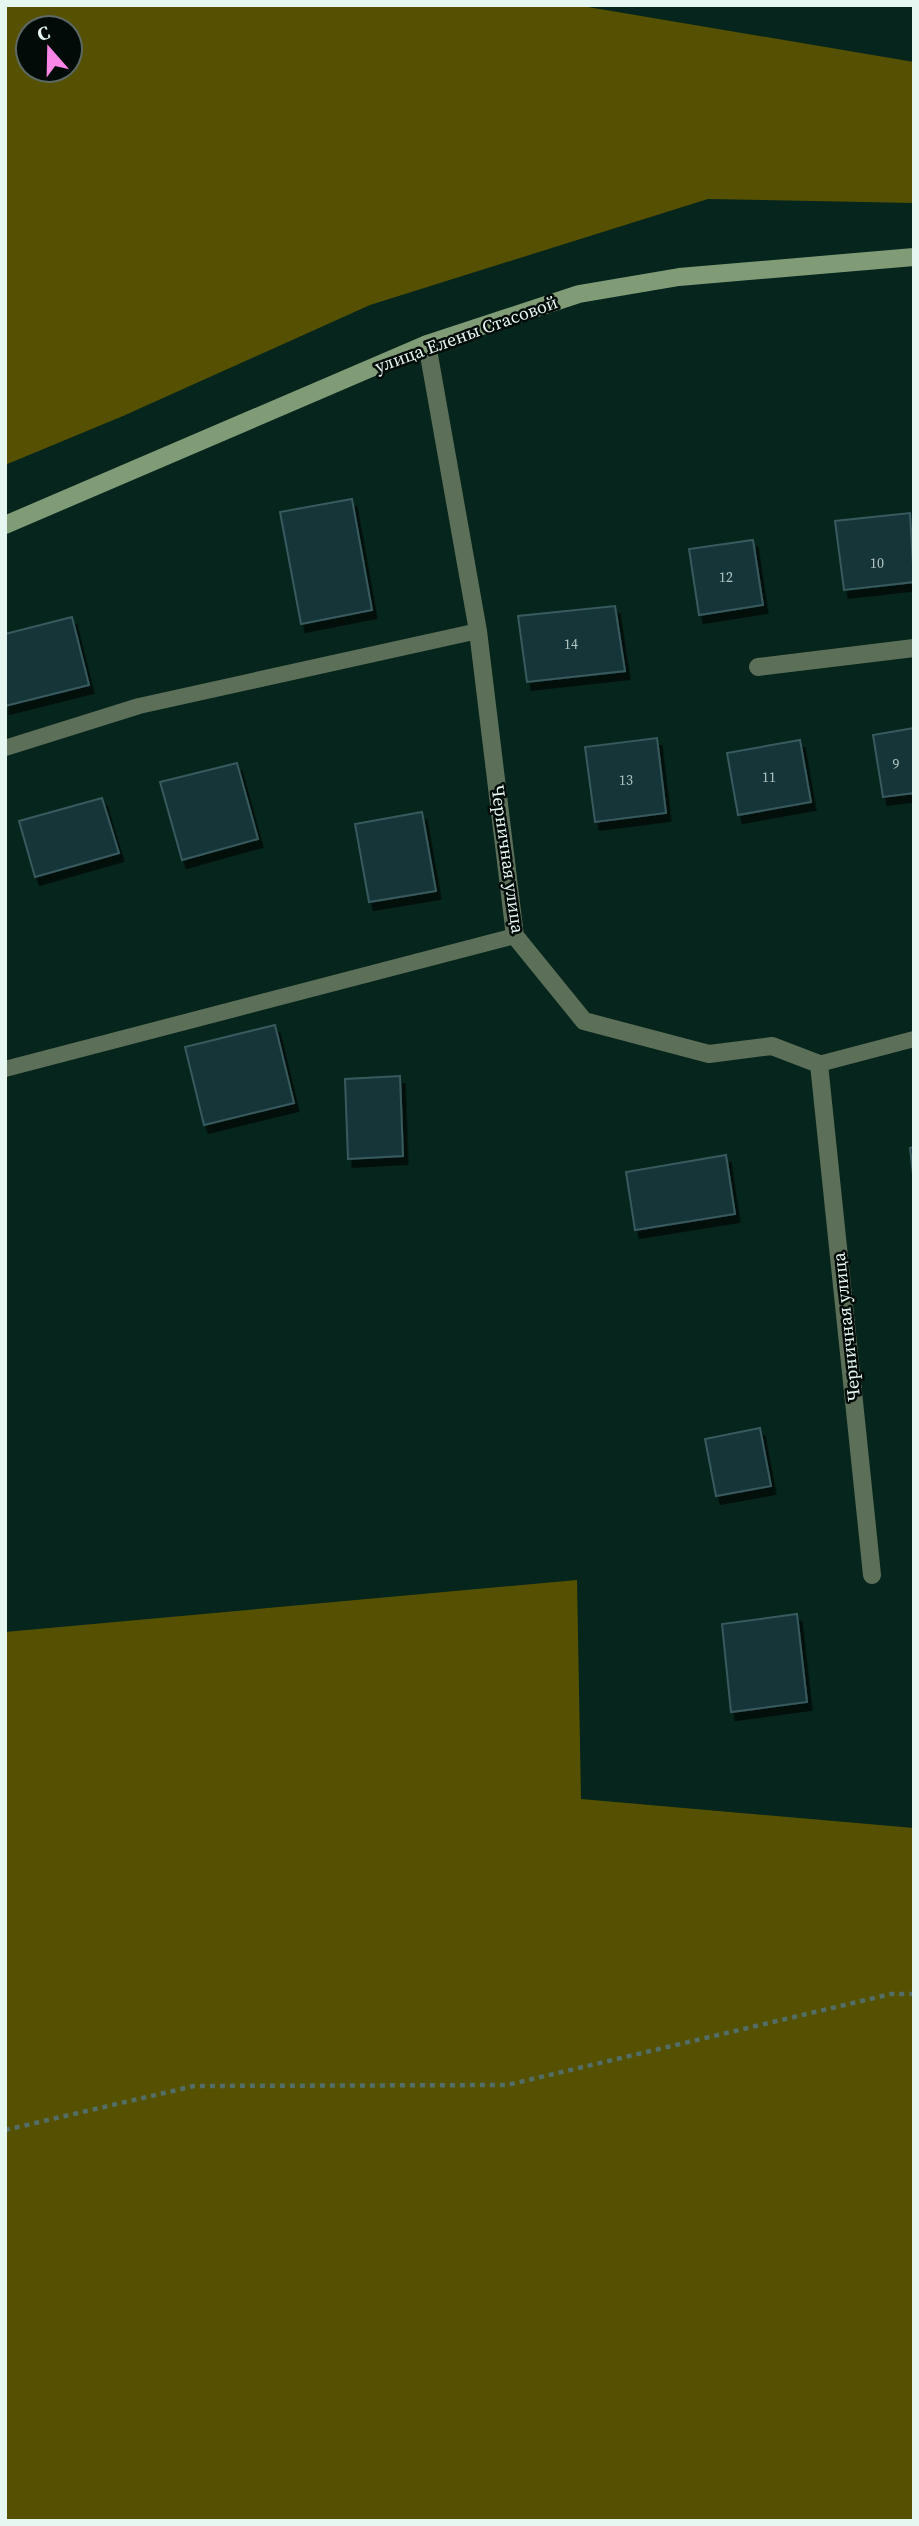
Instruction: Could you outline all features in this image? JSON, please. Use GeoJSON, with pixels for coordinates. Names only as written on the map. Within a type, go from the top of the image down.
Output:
{"type":"FeatureCollection","features":[{"type":"Feature","properties":{"kind":"main road","name":"улица Елены Стасовой"},"geometry":{"type":"LineString","coordinates":[[5,525],[428,344],[579,294],[679,278],[914,257]]}},
{"type":"Feature","properties":{"kind":"street","name":"Черничная улица"},"geometry":{"type":"LineString","coordinates":[[428,344],[478,631],[515,936],[584,1021],[709,1054],[772,1046],[819,1064],[872,1575]]}},
{"type":"Feature","properties":{"kind":"street"},"geometry":{"type":"LineString","coordinates":[[758,667],[914,648]]}},
{"type":"Feature","properties":{"kind":"lane"},"geometry":{"type":"LineString","coordinates":[[5,748],[139,706],[478,631]]}},
{"type":"Feature","properties":{"kind":"lane"},"geometry":{"type":"LineString","coordinates":[[5,1069],[515,936]]}},
{"type":"Feature","properties":{"kind":"lane"},"geometry":{"type":"LineString","coordinates":[[819,1064],[914,1039]]}},
{"type":"Feature","properties":{"kind":"path"},"geometry":{"type":"LineString","coordinates":[[5,2130],[194,2086],[507,2085],[891,1994],[914,1994]]}},
{"type":"Feature","properties":{"kind":"shaded area"},"geometry":{"type":"Polygon","coordinates":[[[5,5],[576,5],[914,62],[914,203],[708,199],[370,305],[123,416],[5,465],[5,5]]]}},
{"type":"Feature","properties":{"kind":"shaded area"},"geometry":{"type":"Polygon","coordinates":[[[577,1580],[581,1799],[914,1828],[914,2521],[5,2521],[5,1632],[577,1580]]]}},
{"type":"Feature","properties":{"kind":"building"},"geometry":{"type":"Polygon","coordinates":[[[352,499],[372,610],[301,624],[280,512],[352,499]]]}},
{"type":"Feature","properties":{"kind":"building"},"geometry":{"type":"Polygon","coordinates":[[[910,513],[914,582],[844,590],[835,521],[910,513]]]}},
{"type":"Feature","properties":{"kind":"building"},"geometry":{"type":"Polygon","coordinates":[[[753,540],[763,605],[699,615],[689,549],[753,540]]]}},
{"type":"Feature","properties":{"kind":"building"},"geometry":{"type":"Polygon","coordinates":[[[615,606],[625,671],[527,682],[518,616],[615,606]]]}},
{"type":"Feature","properties":{"kind":"building"},"geometry":{"type":"Polygon","coordinates":[[[72,617],[89,685],[5,706],[5,634],[72,617]]]}},
{"type":"Feature","properties":{"kind":"building"},"geometry":{"type":"Polygon","coordinates":[[[914,728],[914,793],[883,797],[873,735],[914,728]]]}},
{"type":"Feature","properties":{"kind":"building"},"geometry":{"type":"Polygon","coordinates":[[[657,738],[666,813],[595,822],[585,747],[657,738]]]}},
{"type":"Feature","properties":{"kind":"building"},"geometry":{"type":"Polygon","coordinates":[[[800,740],[811,802],[738,815],[727,753],[800,740]]]}},
{"type":"Feature","properties":{"kind":"building"},"geometry":{"type":"Polygon","coordinates":[[[237,763],[258,839],[182,860],[160,782],[237,763]]]}},
{"type":"Feature","properties":{"kind":"building"},"geometry":{"type":"Polygon","coordinates":[[[102,798],[119,853],[35,877],[19,821],[102,798]]]}},
{"type":"Feature","properties":{"kind":"building"},"geometry":{"type":"Polygon","coordinates":[[[422,812],[436,891],[369,902],[355,824],[422,812]]]}},
{"type":"Feature","properties":{"kind":"building"},"geometry":{"type":"Polygon","coordinates":[[[275,1025],[294,1103],[204,1125],[185,1047],[275,1025]]]}},
{"type":"Feature","properties":{"kind":"building"},"geometry":{"type":"Polygon","coordinates":[[[400,1076],[403,1156],[348,1159],[345,1079],[400,1076]]]}},
{"type":"Feature","properties":{"kind":"building"},"geometry":{"type":"Polygon","coordinates":[[[914,1147],[914,1183],[910,1148],[914,1147]]]}},
{"type":"Feature","properties":{"kind":"building"},"geometry":{"type":"Polygon","coordinates":[[[726,1155],[735,1214],[635,1230],[626,1172],[726,1155]]]}},
{"type":"Feature","properties":{"kind":"building"},"geometry":{"type":"Polygon","coordinates":[[[760,1428],[771,1486],[716,1496],[705,1439],[760,1428]]]}},
{"type":"Feature","properties":{"kind":"building"},"geometry":{"type":"Polygon","coordinates":[[[797,1614],[807,1702],[731,1712],[722,1624],[797,1614]]]}}]}
